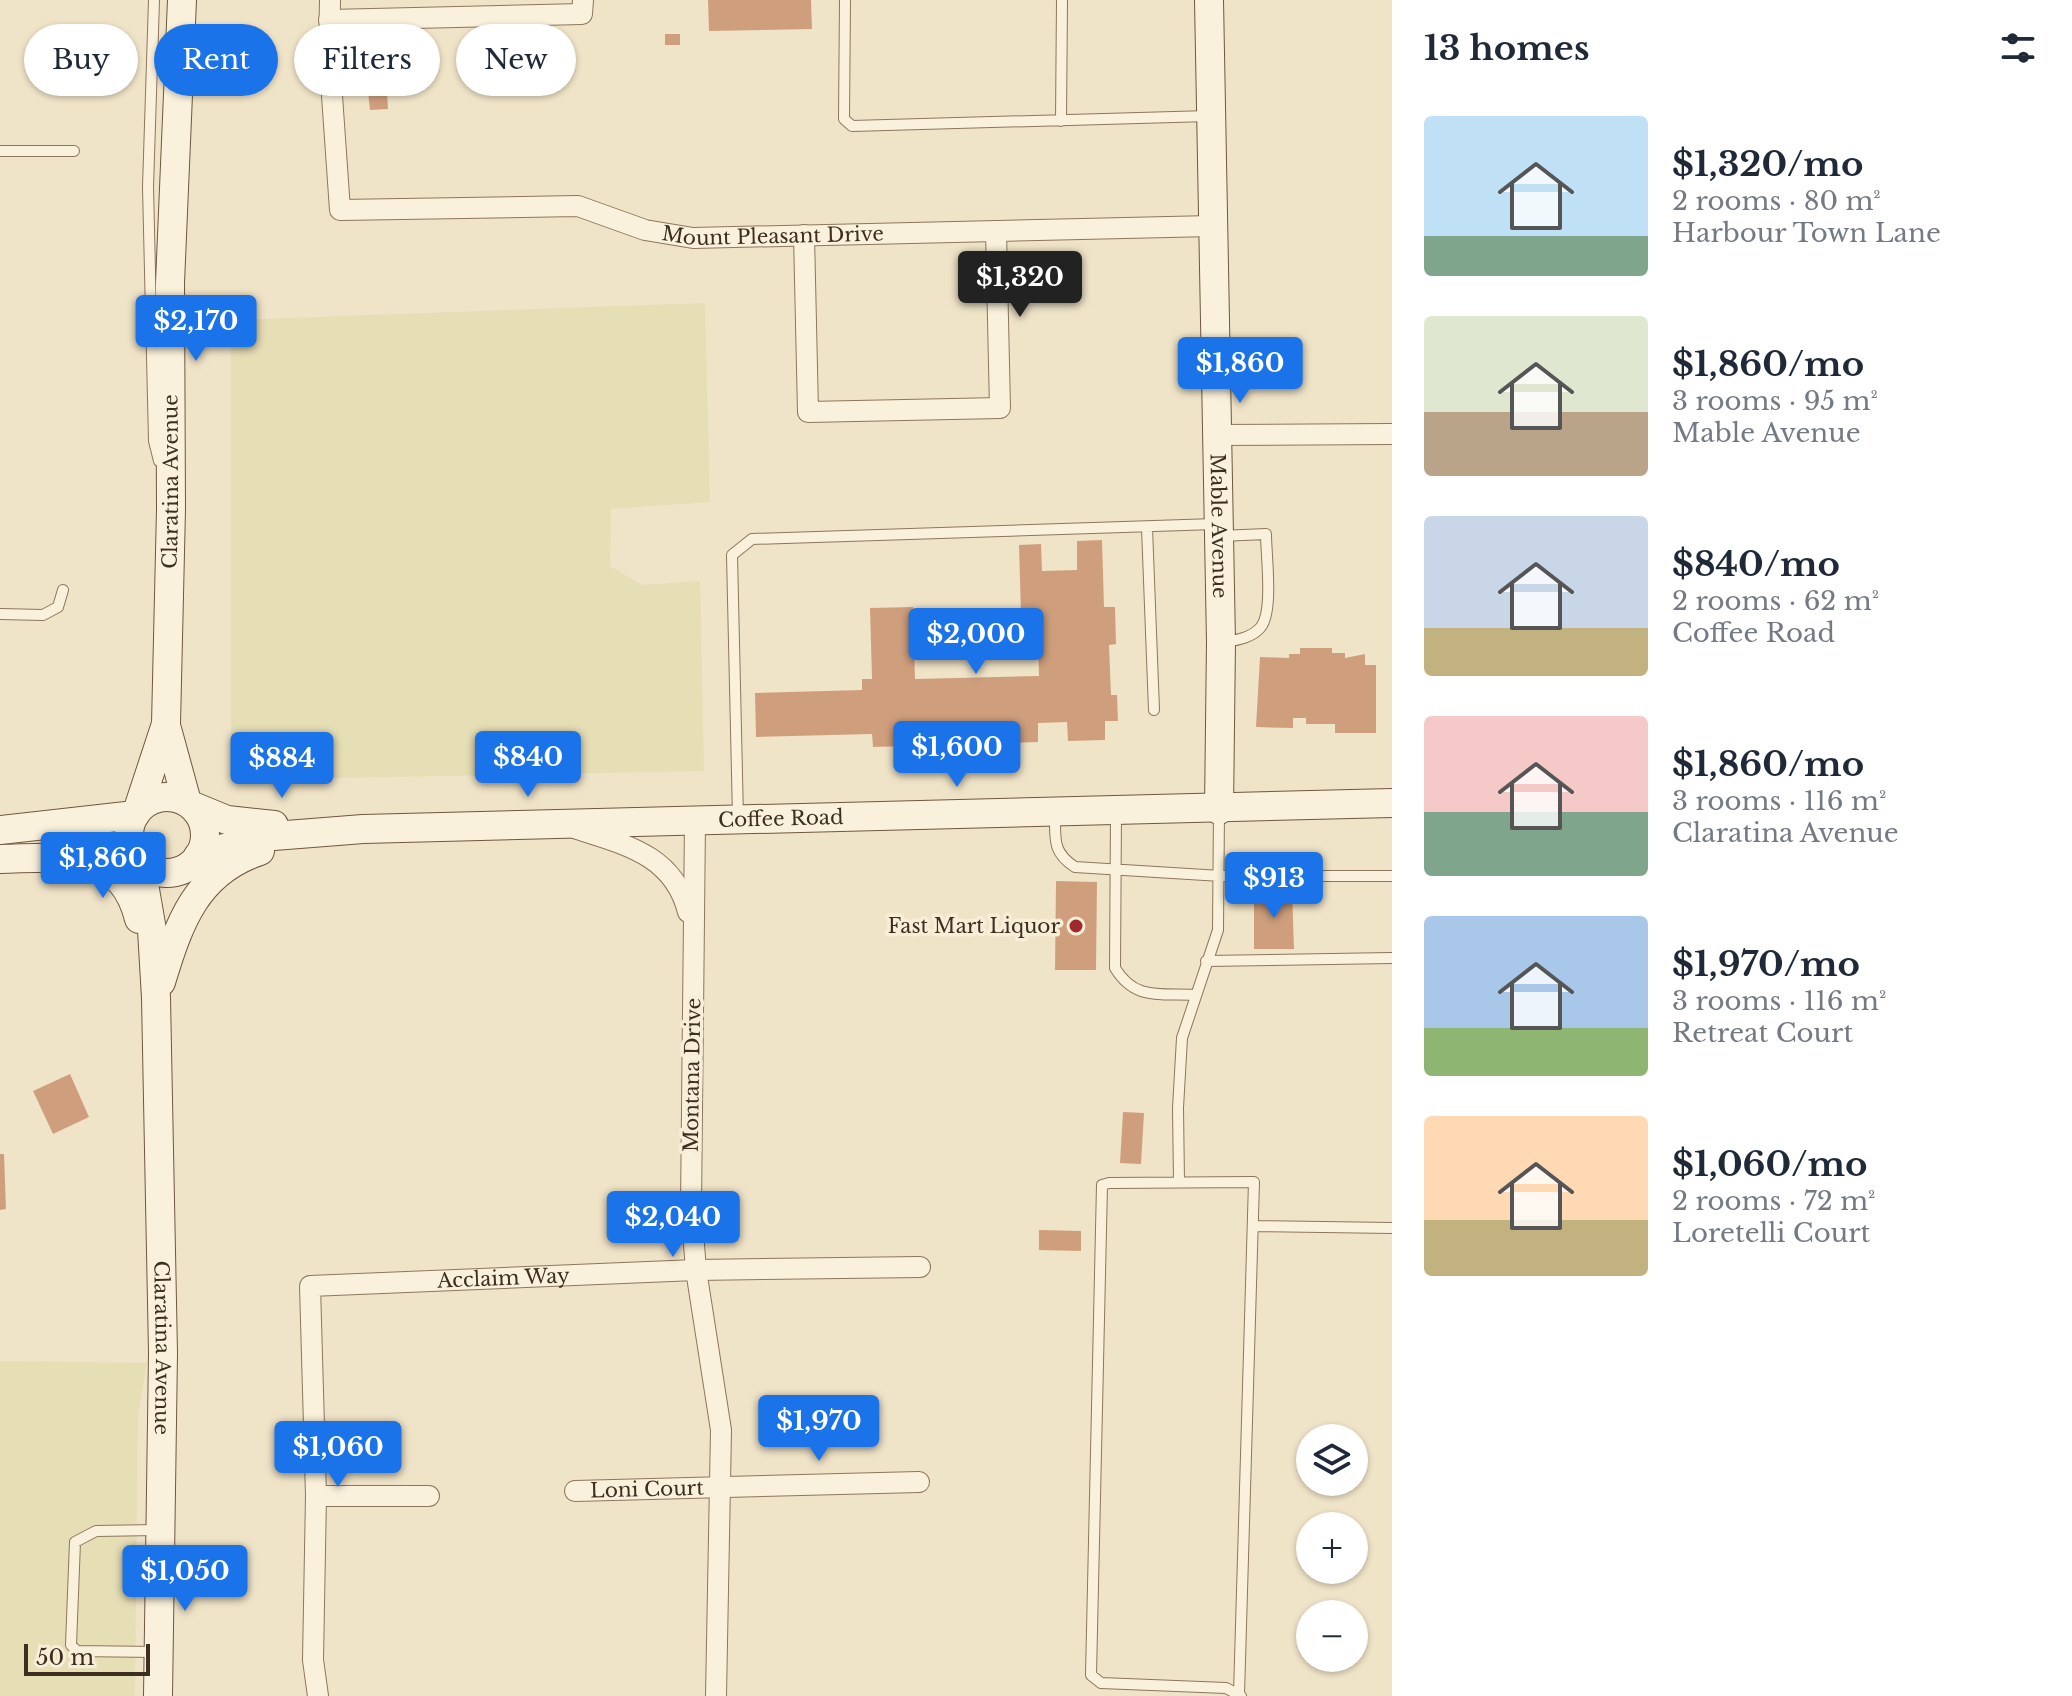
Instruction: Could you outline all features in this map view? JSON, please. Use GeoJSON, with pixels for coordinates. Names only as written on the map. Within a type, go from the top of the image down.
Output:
{"type":"FeatureCollection","features":[{"type":"Feature","properties":{"kind":"main road","name":"Claratina Avenue"},"geometry":{"type":"LineString","coordinates":[[136,812],[166,724],[171,509],[170,283],[182,0]]}},
{"type":"Feature","properties":{"kind":"main road","name":"Mable Avenue"},"geometry":{"type":"LineString","coordinates":[[1209,0],[1221,642],[1219,810]]}},
{"type":"Feature","properties":{"kind":"main road","name":"Claratina Avenue"},"geometry":{"type":"LineString","coordinates":[[166,724],[190,804]]}},
{"type":"Feature","properties":{"kind":"main road"},"geometry":{"type":"LineString","coordinates":[[0,830],[136,812],[159,797],[171,796],[190,804],[205,827],[205,840],[191,863],[157,872],[137,858],[67,842],[0,842]]}},
{"type":"Feature","properties":{"kind":"main road","name":"Coffee Road"},"geometry":{"type":"LineString","coordinates":[[190,804],[227,820],[255,825],[363,829],[1219,810],[1392,803]]}},
{"type":"Feature","properties":{"kind":"main road"},"geometry":{"type":"LineString","coordinates":[[136,812],[129,832],[137,858]]}},
{"type":"Feature","properties":{"kind":"main road","name":"Coffee Road"},"geometry":{"type":"LineString","coordinates":[[191,863],[261,837],[363,829]]}},
{"type":"Feature","properties":{"kind":"main road"},"geometry":{"type":"LineString","coordinates":[[156,998],[182,917],[208,880],[245,855],[363,829]]}},
{"type":"Feature","properties":{"kind":"main road","name":"Claratina Avenue"},"geometry":{"type":"LineString","coordinates":[[137,858],[152,930],[156,998],[163,1353],[158,1696]]}},
{"type":"Feature","properties":{"kind":"main road"},"geometry":{"type":"LineString","coordinates":[[0,859],[89,861],[121,880],[138,914],[156,998]]}},
{"type":"Feature","properties":{"kind":"main road","name":"Claratina Avenue"},"geometry":{"type":"LineString","coordinates":[[156,998],[167,914],[191,863]]}},
{"type":"Feature","properties":{"kind":"street"},"geometry":{"type":"LineString","coordinates":[[329,10],[582,7]]}},
{"type":"Feature","properties":{"kind":"street","name":"Mount Pleasant Drive"},"geometry":{"type":"LineString","coordinates":[[329,10],[340,210],[565,205],[604,212],[645,230],[671,236],[1212,226]]}},
{"type":"Feature","properties":{"kind":"street"},"geometry":{"type":"LineString","coordinates":[[804,235],[808,412],[1000,408],[996,231]]}},
{"type":"Feature","properties":{"kind":"street"},"geometry":{"type":"LineString","coordinates":[[1215,435],[1392,434]]}},
{"type":"Feature","properties":{"kind":"street","name":"Montana Drive"},"geometry":{"type":"LineString","coordinates":[[695,821],[691,1154],[696,1270],[718,1396],[720,1487],[716,1696]]}},
{"type":"Feature","properties":{"kind":"street","name":"Montana Drive"},"geometry":{"type":"LineString","coordinates":[[562,825],[653,857],[675,879],[693,933]]}},
{"type":"Feature","properties":{"kind":"street","name":"Acclaim Way"},"geometry":{"type":"LineString","coordinates":[[316,1496],[310,1286],[696,1270],[920,1267]]}},
{"type":"Feature","properties":{"kind":"street","name":"Loni Court"},"geometry":{"type":"LineString","coordinates":[[575,1491],[919,1482]]}},
{"type":"Feature","properties":{"kind":"street"},"geometry":{"type":"LineString","coordinates":[[318,1696],[313,1660],[316,1496],[429,1496]]}},
{"type":"Feature","properties":{"kind":"lane"},"geometry":{"type":"LineString","coordinates":[[154,0],[148,187],[151,352],[154,441],[171,509]]}},
{"type":"Feature","properties":{"kind":"lane"},"geometry":{"type":"LineString","coordinates":[[845,0],[846,124],[1211,116]]}},
{"type":"Feature","properties":{"kind":"lane"},"geometry":{"type":"LineString","coordinates":[[1061,121],[1062,0]]}},
{"type":"Feature","properties":{"kind":"lane"},"geometry":{"type":"LineString","coordinates":[[0,151],[74,151]]}},
{"type":"Feature","properties":{"kind":"lane"},"geometry":{"type":"LineString","coordinates":[[1147,528],[1154,710]]}},
{"type":"Feature","properties":{"kind":"lane"},"geometry":{"type":"LineString","coordinates":[[738,820],[732,555],[752,539],[1147,528],[1266,534],[1267,614],[1259,629],[1252,634],[1221,642]]}},
{"type":"Feature","properties":{"kind":"lane"},"geometry":{"type":"LineString","coordinates":[[0,614],[43,615],[58,607],[63,590]]}},
{"type":"Feature","properties":{"kind":"lane"},"geometry":{"type":"LineString","coordinates":[[1179,1182],[1178,1108],[1182,1038],[1218,930],[1221,876],[1219,810]]}},
{"type":"Feature","properties":{"kind":"lane"},"geometry":{"type":"LineString","coordinates":[[1116,812],[1115,968],[1125,985],[1137,991],[1195,995]]}},
{"type":"Feature","properties":{"kind":"lane"},"geometry":{"type":"LineString","coordinates":[[1055,813],[1055,848],[1062,859],[1075,867],[1221,876],[1392,876]]}},
{"type":"Feature","properties":{"kind":"lane"},"geometry":{"type":"LineString","coordinates":[[1206,961],[1392,958]]}},
{"type":"Feature","properties":{"kind":"lane"},"geometry":{"type":"LineString","coordinates":[[1254,1182],[1253,1226],[1240,1695],[1226,1688],[1101,1683],[1091,1675],[1102,1185],[1254,1182]]}},
{"type":"Feature","properties":{"kind":"lane"},"geometry":{"type":"LineString","coordinates":[[1253,1226],[1392,1228]]}},
{"type":"Feature","properties":{"kind":"lane"},"geometry":{"type":"LineString","coordinates":[[158,1652],[77,1651],[71,1645],[75,1542],[96,1531],[160,1530]]}},
{"type":"Feature","properties":{"kind":"shaded area"},"geometry":{"type":"Polygon","coordinates":[[[705,303],[710,502],[611,509],[610,566],[642,585],[700,581],[704,771],[231,780],[231,320],[705,303]]]}},
{"type":"Feature","properties":{"kind":"shaded area"},"geometry":{"type":"Polygon","coordinates":[[[0,1361],[147,1363],[138,1414],[135,1696],[0,1696],[0,1361]]]}},
{"type":"Feature","properties":{"kind":"building"},"geometry":{"type":"Polygon","coordinates":[[[708,0],[811,0],[812,29],[709,31],[708,0]]]}},
{"type":"Feature","properties":{"kind":"building"},"geometry":{"type":"Polygon","coordinates":[[[665,34],[680,34],[680,45],[665,45],[665,34]]]}},
{"type":"Feature","properties":{"kind":"building"},"geometry":{"type":"Polygon","coordinates":[[[368,96],[387,96],[388,109],[370,110],[368,96]]]}},
{"type":"Feature","properties":{"kind":"building"},"geometry":{"type":"Polygon","coordinates":[[[1102,540],[1104,607],[1115,607],[1116,644],[1109,645],[1111,695],[1117,695],[1118,721],[1105,721],[1105,740],[1068,741],[1067,722],[1038,723],[1038,742],[873,747],[872,734],[756,737],[755,693],[862,690],[862,679],[872,679],[870,608],[913,607],[915,679],[1039,676],[1037,614],[1021,615],[1019,545],[1041,544],[1042,571],[1077,570],[1077,541],[1102,540]]]}},
{"type":"Feature","properties":{"kind":"building"},"geometry":{"type":"Polygon","coordinates":[[[1300,648],[1332,648],[1332,653],[1345,653],[1345,658],[1365,654],[1365,665],[1376,665],[1376,733],[1335,733],[1335,724],[1306,724],[1306,718],[1293,718],[1293,728],[1256,727],[1260,657],[1289,658],[1289,654],[1300,654],[1300,648]]]}},
{"type":"Feature","properties":{"kind":"building","name":"Fast Mart Liquor"},"geometry":{"type":"Polygon","coordinates":[[[1056,881],[1097,882],[1096,970],[1055,970],[1056,881]]]}},
{"type":"Feature","properties":{"kind":"building"},"geometry":{"type":"Polygon","coordinates":[[[1254,890],[1292,890],[1294,949],[1254,949],[1254,890]]]}},
{"type":"Feature","properties":{"kind":"building"},"geometry":{"type":"Polygon","coordinates":[[[70,1074],[89,1117],[53,1134],[33,1091],[70,1074]]]}},
{"type":"Feature","properties":{"kind":"building"},"geometry":{"type":"Polygon","coordinates":[[[1123,1112],[1144,1113],[1141,1164],[1120,1163],[1123,1112]]]}},
{"type":"Feature","properties":{"kind":"building"},"geometry":{"type":"Polygon","coordinates":[[[0,1154],[4,1154],[6,1209],[0,1210],[0,1154]]]}},
{"type":"Feature","properties":{"kind":"building"},"geometry":{"type":"Polygon","coordinates":[[[1039,1230],[1081,1231],[1081,1251],[1039,1250],[1039,1230]]]}},
{"type":"Feature","properties":{"kind":"place","name":"Fast Mart Liquor"},"geometry":{"type":"Point","coordinates":[1076,926]}}]}
